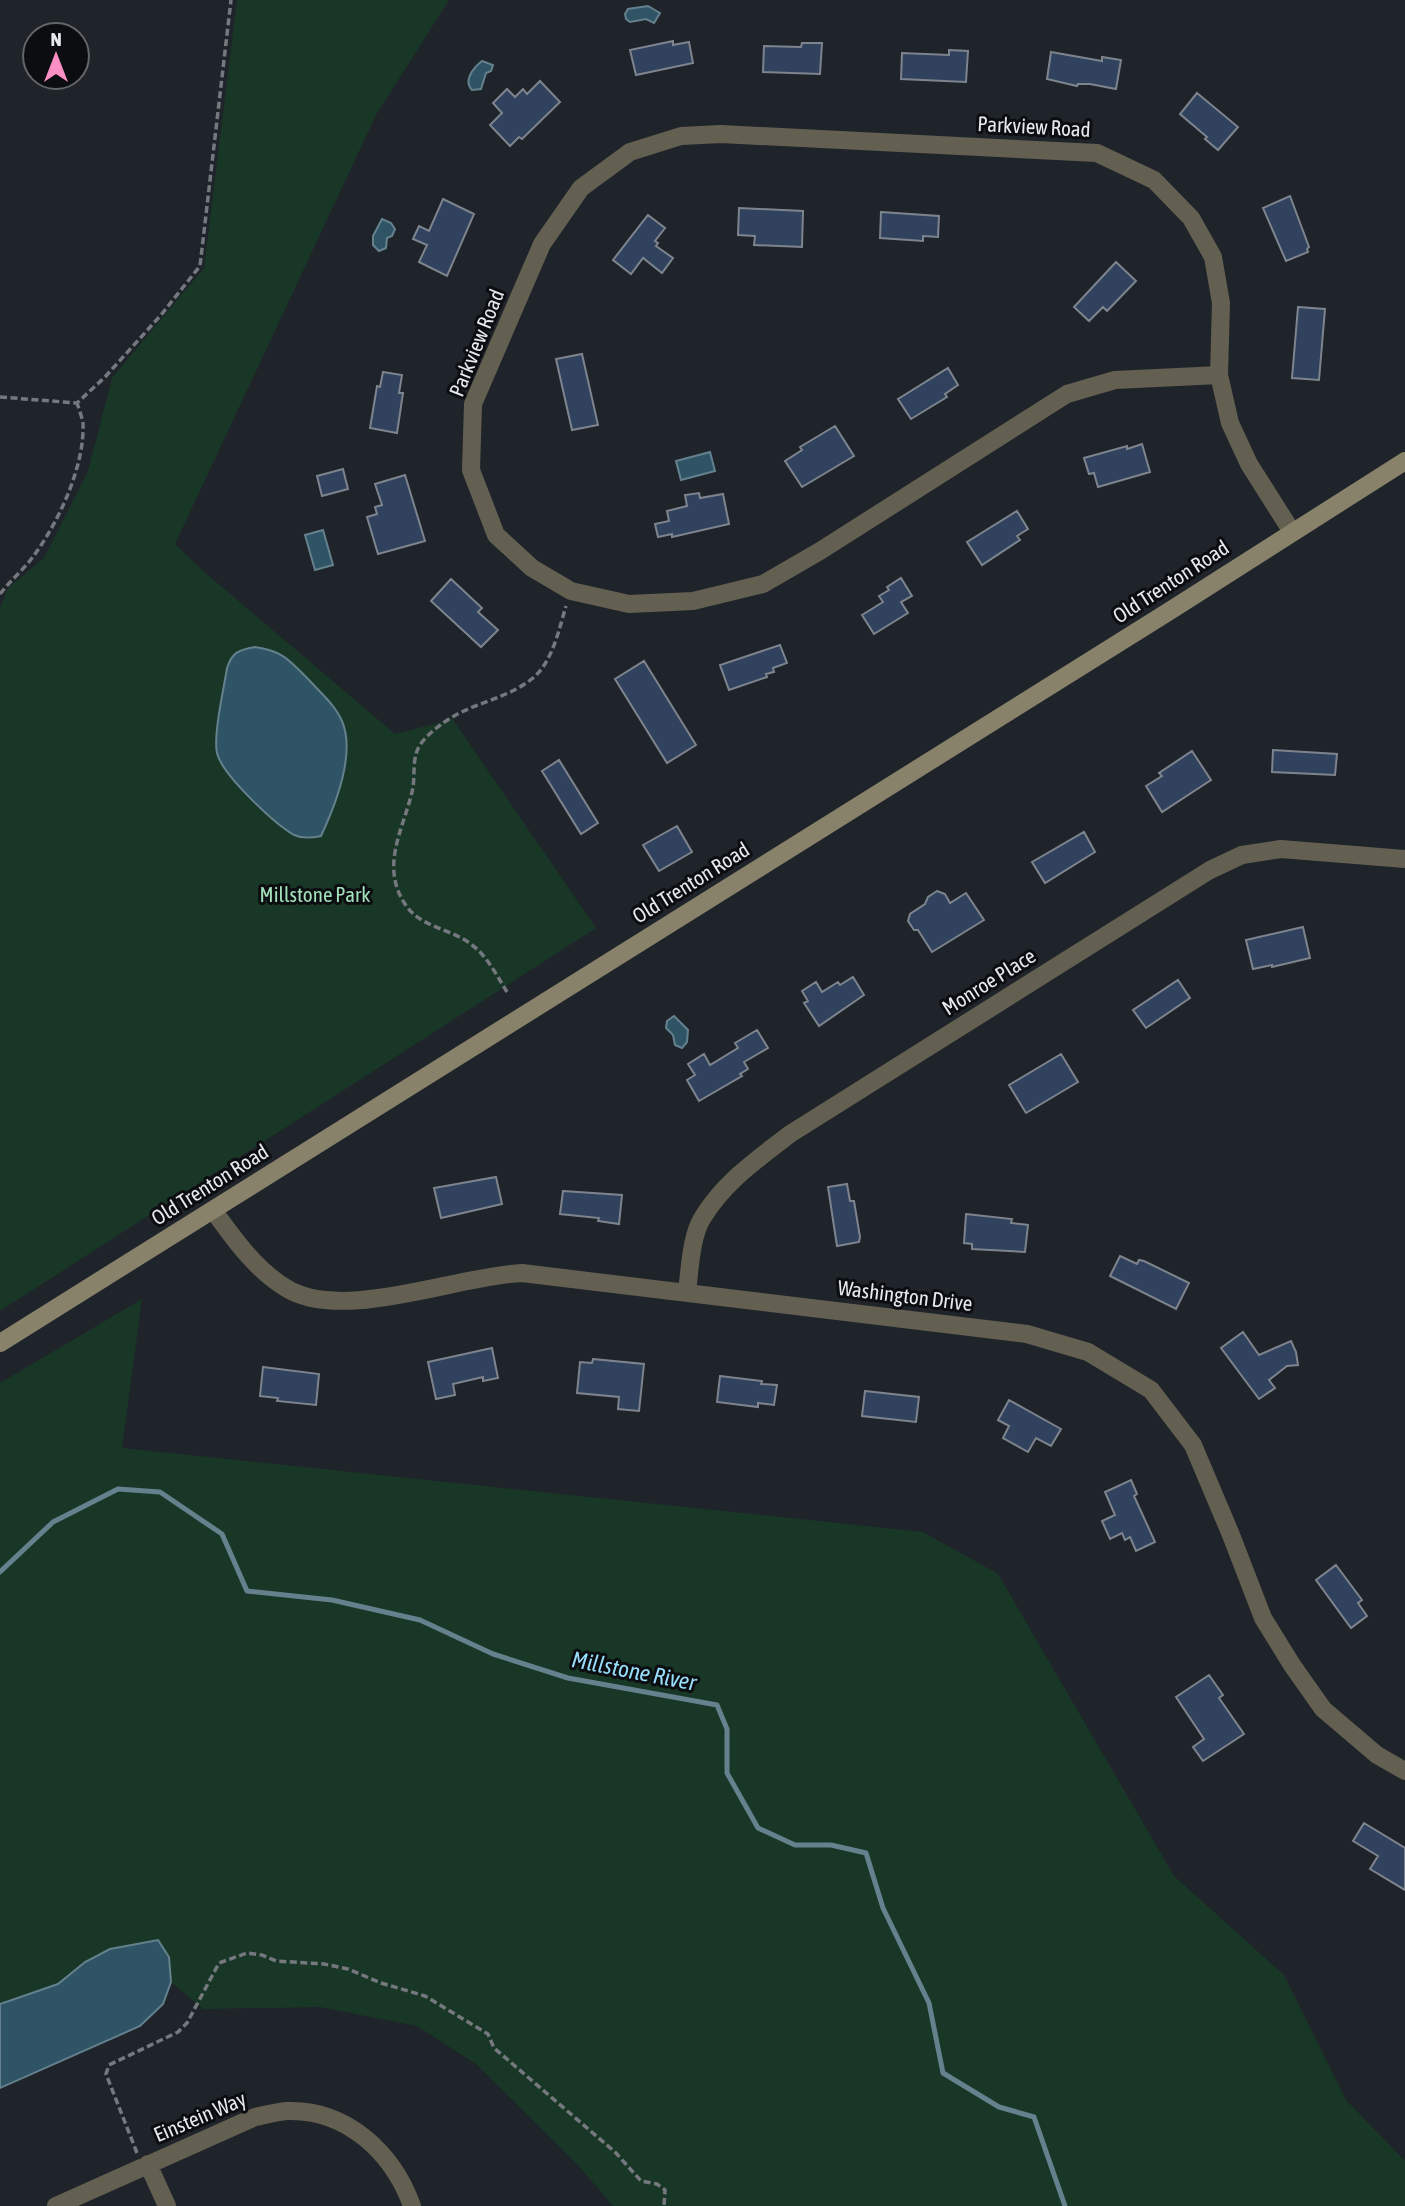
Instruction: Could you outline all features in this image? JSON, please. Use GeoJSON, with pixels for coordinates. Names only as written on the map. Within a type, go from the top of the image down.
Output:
{"type":"FeatureCollection","features":[{"type":"Feature","properties":{"kind":"main road","name":"Old Trenton Road"},"geometry":{"type":"LineString","coordinates":[[0,1343],[1405,461]]}},
{"type":"Feature","properties":{"kind":"street","name":"Parkview Road"},"geometry":{"type":"LineString","coordinates":[[1219,375],[1115,380],[1067,394],[820,551],[763,584],[693,601],[629,604],[571,591],[532,568],[496,535],[471,470],[473,404],[542,244],[581,188],[630,152],[681,136],[721,134],[1097,153],[1154,180],[1191,218],[1213,257],[1222,303],[1219,375],[1230,422],[1244,454],[1292,532]]}},
{"type":"Feature","properties":{"kind":"street","name":"Monroe Place"},"geometry":{"type":"LineString","coordinates":[[687,1291],[691,1257],[702,1218],[735,1176],[790,1134],[1210,870],[1242,855],[1281,849],[1405,859]]}},
{"type":"Feature","properties":{"kind":"street","name":"Washington Drive"},"geometry":{"type":"LineString","coordinates":[[214,1210],[261,1269],[288,1290],[326,1301],[361,1301],[496,1274],[522,1273],[1027,1334],[1088,1352],[1151,1390],[1193,1445],[1263,1618],[1292,1664],[1323,1709],[1377,1755],[1405,1772]]}},
{"type":"Feature","properties":{"kind":"street","name":"Einstein Way"},"geometry":{"type":"LineString","coordinates":[[55,2206],[254,2117],[287,2111],[313,2114],[341,2122],[368,2138],[391,2163],[412,2206]]}},
{"type":"Feature","properties":{"kind":"street"},"geometry":{"type":"LineString","coordinates":[[145,2165],[166,2206]]}},
{"type":"Feature","properties":{"kind":"path"},"geometry":{"type":"LineString","coordinates":[[0,397],[77,403],[161,315],[200,266],[231,0]]}},
{"type":"Feature","properties":{"kind":"path"},"geometry":{"type":"LineString","coordinates":[[0,594],[31,559],[72,483],[80,452],[83,422],[77,403]]}},
{"type":"Feature","properties":{"kind":"path"},"geometry":{"type":"LineString","coordinates":[[507,992],[490,963],[472,945],[422,922],[405,905],[394,881],[392,862],[413,788],[413,768],[419,746],[442,723],[474,705],[505,697],[536,677],[553,648],[571,591]]}},
{"type":"Feature","properties":{"kind":"path"},"geometry":{"type":"LineString","coordinates":[[145,2165],[106,2074],[109,2065],[178,2032],[187,2023],[219,1963],[247,1953],[276,1961],[324,1964],[357,1973],[425,1996],[488,2034],[494,2048],[615,2152],[641,2181],[657,2184],[665,2190],[664,2206]]}},
{"type":"Feature","properties":{"kind":"green space","name":"Millstone Park"},"geometry":{"type":"Polygon","coordinates":[[[237,0],[449,0],[376,115],[175,544],[395,734],[442,722],[451,717],[596,928],[0,1311],[0,608],[8,588],[44,558],[88,471],[112,378],[204,268],[237,0]]]}},
{"type":"Feature","properties":{"kind":"green space"},"geometry":{"type":"Polygon","coordinates":[[[142,1299],[122,1448],[923,1532],[998,1574],[1174,1876],[1284,1975],[1346,2100],[1405,2161],[1405,2206],[613,2206],[577,2164],[476,2064],[417,2026],[320,2007],[203,2009],[171,1982],[169,1957],[85,1962],[58,1984],[0,2004],[0,1383],[142,1299]]]}},
{"type":"Feature","properties":{"kind":"water"},"geometry":{"type":"Polygon","coordinates":[[[648,6],[660,13],[654,23],[646,19],[630,22],[626,19],[628,9],[648,6]]]}},
{"type":"Feature","properties":{"kind":"water"},"geometry":{"type":"Polygon","coordinates":[[[482,61],[493,65],[491,71],[486,73],[481,89],[472,90],[469,79],[482,61]]]}},
{"type":"Feature","properties":{"kind":"water"},"geometry":{"type":"Polygon","coordinates":[[[382,219],[391,223],[395,229],[392,236],[387,238],[386,248],[379,251],[373,245],[373,236],[382,219]]]}},
{"type":"Feature","properties":{"kind":"water"},"geometry":{"type":"Polygon","coordinates":[[[710,452],[715,471],[681,480],[676,461],[710,452]]]}},
{"type":"Feature","properties":{"kind":"water"},"geometry":{"type":"Polygon","coordinates":[[[323,530],[333,565],[315,570],[305,535],[323,530]]]}},
{"type":"Feature","properties":{"kind":"water"},"geometry":{"type":"Polygon","coordinates":[[[255,647],[279,654],[290,662],[327,699],[342,721],[346,734],[345,764],[332,810],[321,836],[297,836],[285,829],[228,774],[217,753],[218,723],[227,668],[231,658],[237,653],[255,647]]]}},
{"type":"Feature","properties":{"kind":"water"},"geometry":{"type":"Polygon","coordinates":[[[674,1016],[688,1030],[687,1042],[682,1048],[675,1045],[673,1035],[666,1028],[667,1021],[674,1016]]]}},
{"type":"Feature","properties":{"kind":"water"},"geometry":{"type":"Polygon","coordinates":[[[158,1940],[169,1957],[171,1982],[163,2004],[140,2026],[0,2088],[0,2004],[58,1984],[85,1962],[110,1949],[158,1940]]]}},
{"type":"Feature","properties":{"kind":"building"},"geometry":{"type":"Polygon","coordinates":[[[673,41],[673,45],[689,42],[693,63],[636,75],[630,50],[673,41]]]}},
{"type":"Feature","properties":{"kind":"building"},"geometry":{"type":"Polygon","coordinates":[[[802,43],[822,43],[820,74],[763,72],[764,46],[801,47],[802,43]]]}},
{"type":"Feature","properties":{"kind":"building"},"geometry":{"type":"Polygon","coordinates":[[[949,50],[968,51],[966,82],[901,79],[902,53],[949,55],[949,50]]]}},
{"type":"Feature","properties":{"kind":"building"},"geometry":{"type":"Polygon","coordinates":[[[1051,52],[1102,61],[1102,57],[1121,60],[1116,89],[1090,84],[1077,86],[1047,79],[1051,52]]]}},
{"type":"Feature","properties":{"kind":"building"},"geometry":{"type":"Polygon","coordinates":[[[540,81],[560,102],[522,139],[519,137],[510,146],[490,125],[502,113],[493,103],[507,89],[515,97],[523,89],[527,94],[540,81]]]}},
{"type":"Feature","properties":{"kind":"building"},"geometry":{"type":"Polygon","coordinates":[[[1197,93],[1238,127],[1218,150],[1180,114],[1197,93]]]}},
{"type":"Feature","properties":{"kind":"building"},"geometry":{"type":"Polygon","coordinates":[[[1290,196],[1309,247],[1308,252],[1286,261],[1263,208],[1290,196]]]}},
{"type":"Feature","properties":{"kind":"building"},"geometry":{"type":"Polygon","coordinates":[[[443,199],[474,214],[447,276],[419,262],[427,245],[413,239],[419,226],[429,231],[443,199]]]}},
{"type":"Feature","properties":{"kind":"building"},"geometry":{"type":"Polygon","coordinates":[[[739,208],[803,211],[802,247],[754,245],[755,236],[738,235],[739,208]]]}},
{"type":"Feature","properties":{"kind":"building"},"geometry":{"type":"Polygon","coordinates":[[[881,212],[939,216],[938,237],[923,236],[923,241],[880,238],[881,212]]]}},
{"type":"Feature","properties":{"kind":"building"},"geometry":{"type":"Polygon","coordinates":[[[648,215],[665,228],[655,241],[658,243],[656,246],[673,258],[662,273],[643,258],[631,274],[613,260],[648,215]]]}},
{"type":"Feature","properties":{"kind":"building"},"geometry":{"type":"Polygon","coordinates":[[[1116,262],[1136,281],[1107,311],[1103,307],[1089,321],[1074,307],[1116,262]]]}},
{"type":"Feature","properties":{"kind":"building"},"geometry":{"type":"Polygon","coordinates":[[[1298,307],[1325,309],[1319,380],[1292,378],[1298,307]]]}},
{"type":"Feature","properties":{"kind":"building"},"geometry":{"type":"Polygon","coordinates":[[[582,354],[598,425],[572,430],[556,359],[582,354]]]}},
{"type":"Feature","properties":{"kind":"building"},"geometry":{"type":"Polygon","coordinates":[[[948,368],[958,385],[945,394],[947,397],[911,419],[898,399],[948,368]]]}},
{"type":"Feature","properties":{"kind":"building"},"geometry":{"type":"Polygon","coordinates":[[[383,372],[402,375],[399,393],[403,393],[397,433],[370,428],[377,386],[380,387],[383,372]]]}},
{"type":"Feature","properties":{"kind":"building"},"geometry":{"type":"Polygon","coordinates":[[[835,426],[854,456],[802,487],[785,461],[802,450],[800,447],[835,426]]]}},
{"type":"Feature","properties":{"kind":"building"},"geometry":{"type":"Polygon","coordinates":[[[1142,444],[1150,472],[1098,487],[1094,473],[1089,474],[1084,458],[1142,444]]]}},
{"type":"Feature","properties":{"kind":"building"},"geometry":{"type":"Polygon","coordinates":[[[343,469],[348,489],[322,496],[317,476],[343,469]]]}},
{"type":"Feature","properties":{"kind":"building"},"geometry":{"type":"Polygon","coordinates":[[[405,475],[425,541],[378,554],[367,517],[377,514],[375,507],[382,505],[375,484],[405,475]]]}},
{"type":"Feature","properties":{"kind":"building"},"geometry":{"type":"Polygon","coordinates":[[[699,493],[700,498],[723,494],[729,524],[672,537],[672,534],[658,537],[655,524],[669,521],[667,511],[687,506],[685,495],[699,493]]]}},
{"type":"Feature","properties":{"kind":"building"},"geometry":{"type":"Polygon","coordinates":[[[1017,511],[1028,529],[1017,536],[1020,540],[982,565],[967,542],[1017,511]]]}},
{"type":"Feature","properties":{"kind":"building"},"geometry":{"type":"Polygon","coordinates":[[[901,578],[912,596],[901,602],[908,613],[874,634],[862,615],[883,602],[879,596],[901,578]]]}},
{"type":"Feature","properties":{"kind":"building"},"geometry":{"type":"Polygon","coordinates":[[[451,579],[482,608],[478,612],[498,630],[481,647],[431,601],[451,579]]]}},
{"type":"Feature","properties":{"kind":"building"},"geometry":{"type":"Polygon","coordinates":[[[780,645],[787,663],[773,668],[774,672],[766,674],[767,677],[729,690],[720,665],[780,645]]]}},
{"type":"Feature","properties":{"kind":"building"},"geometry":{"type":"Polygon","coordinates":[[[644,661],[696,745],[667,763],[615,679],[644,661]]]}},
{"type":"Feature","properties":{"kind":"building"},"geometry":{"type":"Polygon","coordinates":[[[1273,750],[1337,754],[1335,775],[1272,772],[1273,750]]]}},
{"type":"Feature","properties":{"kind":"building"},"geometry":{"type":"Polygon","coordinates":[[[1192,751],[1211,780],[1162,812],[1146,786],[1162,776],[1159,773],[1192,751]]]}},
{"type":"Feature","properties":{"kind":"building"},"geometry":{"type":"Polygon","coordinates":[[[559,760],[598,823],[581,834],[542,771],[559,760]]]}},
{"type":"Feature","properties":{"kind":"building"},"geometry":{"type":"Polygon","coordinates":[[[677,826],[692,852],[659,871],[643,845],[677,826]]]}},
{"type":"Feature","properties":{"kind":"building"},"geometry":{"type":"Polygon","coordinates":[[[1084,832],[1095,852],[1045,883],[1032,862],[1084,832]]]}},
{"type":"Feature","properties":{"kind":"building"},"geometry":{"type":"Polygon","coordinates":[[[937,891],[945,894],[950,903],[966,893],[984,920],[932,952],[918,930],[914,930],[908,921],[910,914],[925,904],[928,897],[937,891]]]}},
{"type":"Feature","properties":{"kind":"building"},"geometry":{"type":"Polygon","coordinates":[[[1303,927],[1310,958],[1253,969],[1246,940],[1303,927]]]}},
{"type":"Feature","properties":{"kind":"building"},"geometry":{"type":"Polygon","coordinates":[[[853,977],[864,995],[819,1026],[804,1003],[808,1001],[802,991],[816,982],[822,992],[853,977]]]}},
{"type":"Feature","properties":{"kind":"building"},"geometry":{"type":"Polygon","coordinates":[[[1178,980],[1190,998],[1146,1028],[1133,1010],[1178,980]]]}},
{"type":"Feature","properties":{"kind":"building"},"geometry":{"type":"Polygon","coordinates":[[[757,1030],[768,1048],[744,1062],[748,1069],[740,1074],[742,1076],[699,1101],[687,1080],[695,1075],[688,1064],[704,1054],[710,1065],[738,1048],[735,1043],[757,1030]]]}},
{"type":"Feature","properties":{"kind":"building"},"geometry":{"type":"Polygon","coordinates":[[[1061,1054],[1078,1082],[1026,1113],[1009,1085],[1061,1054]]]}},
{"type":"Feature","properties":{"kind":"building"},"geometry":{"type":"Polygon","coordinates":[[[496,1177],[502,1204],[441,1218],[434,1188],[496,1177]]]}},
{"type":"Feature","properties":{"kind":"building"},"geometry":{"type":"Polygon","coordinates":[[[847,1184],[850,1201],[854,1201],[860,1237],[859,1242],[837,1246],[828,1187],[847,1184]]]}},
{"type":"Feature","properties":{"kind":"building"},"geometry":{"type":"Polygon","coordinates":[[[563,1191],[622,1195],[619,1224],[598,1221],[599,1218],[560,1214],[563,1191]]]}},
{"type":"Feature","properties":{"kind":"building"},"geometry":{"type":"Polygon","coordinates":[[[966,1214],[1012,1219],[1011,1223],[1028,1225],[1025,1252],[972,1249],[972,1244],[964,1243],[966,1214]]]}},
{"type":"Feature","properties":{"kind":"building"},"geometry":{"type":"Polygon","coordinates":[[[1120,1256],[1137,1264],[1139,1260],[1144,1261],[1189,1283],[1176,1309],[1110,1276],[1120,1256]]]}},
{"type":"Feature","properties":{"kind":"building"},"geometry":{"type":"Polygon","coordinates":[[[1243,1332],[1259,1355],[1291,1341],[1296,1352],[1298,1365],[1287,1366],[1269,1380],[1275,1388],[1259,1399],[1221,1348],[1243,1332]]]}},
{"type":"Feature","properties":{"kind":"building"},"geometry":{"type":"Polygon","coordinates":[[[492,1348],[498,1378],[483,1381],[483,1377],[453,1384],[455,1395],[436,1399],[428,1362],[492,1348]]]}},
{"type":"Feature","properties":{"kind":"building"},"geometry":{"type":"Polygon","coordinates":[[[593,1359],[644,1364],[639,1411],[618,1409],[619,1397],[577,1393],[580,1362],[592,1363],[593,1359]]]}},
{"type":"Feature","properties":{"kind":"building"},"geometry":{"type":"Polygon","coordinates":[[[263,1367],[319,1374],[316,1405],[277,1401],[278,1398],[260,1396],[263,1367]]]}},
{"type":"Feature","properties":{"kind":"building"},"geometry":{"type":"Polygon","coordinates":[[[720,1376],[777,1385],[774,1405],[758,1403],[758,1407],[717,1402],[720,1376]]]}},
{"type":"Feature","properties":{"kind":"building"},"geometry":{"type":"Polygon","coordinates":[[[865,1391],[919,1397],[916,1422],[862,1416],[865,1391]]]}},
{"type":"Feature","properties":{"kind":"building"},"geometry":{"type":"Polygon","coordinates":[[[1009,1400],[1061,1429],[1051,1446],[1036,1438],[1028,1452],[1003,1438],[1009,1426],[998,1420],[1009,1400]]]}},
{"type":"Feature","properties":{"kind":"building"},"geometry":{"type":"Polygon","coordinates":[[[1131,1480],[1137,1494],[1134,1496],[1155,1542],[1136,1551],[1130,1537],[1125,1540],[1122,1533],[1110,1539],[1102,1521],[1115,1515],[1105,1492],[1131,1480]]]}},
{"type":"Feature","properties":{"kind":"building"},"geometry":{"type":"Polygon","coordinates":[[[1336,1565],[1362,1600],[1358,1603],[1367,1616],[1351,1628],[1316,1580],[1336,1565]]]}},
{"type":"Feature","properties":{"kind":"building"},"geometry":{"type":"Polygon","coordinates":[[[1209,1675],[1223,1695],[1219,1698],[1244,1734],[1203,1761],[1193,1747],[1204,1739],[1176,1697],[1209,1675]]]}},
{"type":"Feature","properties":{"kind":"building"},"geometry":{"type":"Polygon","coordinates":[[[1364,1823],[1405,1848],[1405,1890],[1370,1869],[1378,1856],[1353,1841],[1364,1823]]]}},
{"type":"Feature","properties":{"kind":"waterway","name":"Millstone River"},"geometry":{"type":"LineString","coordinates":[[0,1572],[53,1522],[118,1489],[160,1492],[222,1534],[247,1591],[332,1600],[420,1620],[493,1654],[568,1678],[717,1705],[727,1729],[727,1773],[758,1828],[795,1845],[831,1845],[866,1853],[883,1908],[929,2003],[943,2073],[999,2107],[1034,2117],[1065,2206]]}}]}
